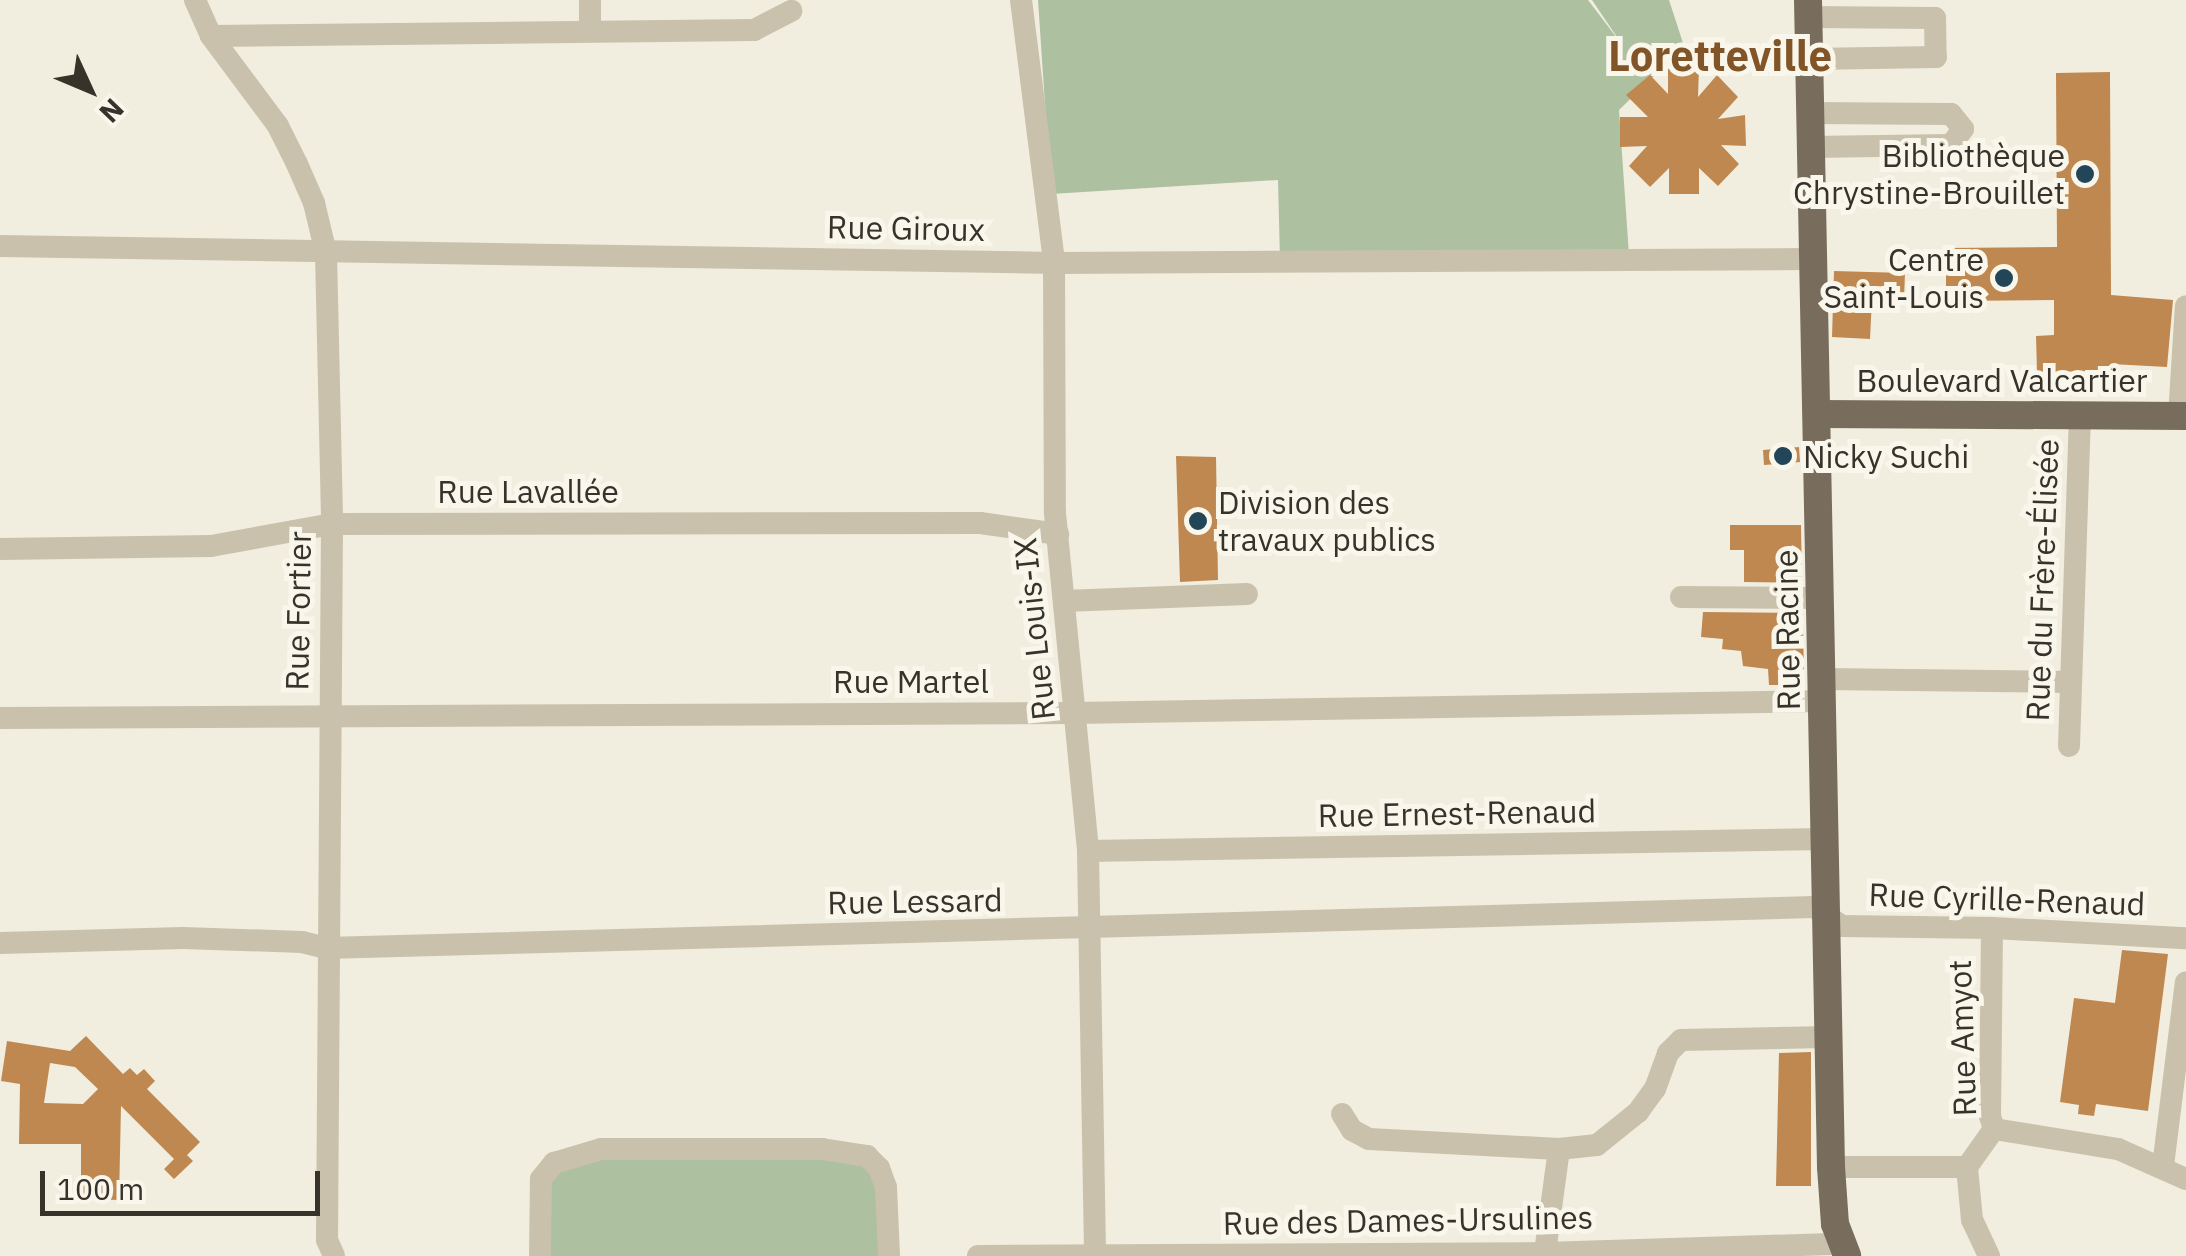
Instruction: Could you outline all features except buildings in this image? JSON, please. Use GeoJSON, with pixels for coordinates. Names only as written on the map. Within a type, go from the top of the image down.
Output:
{"type":"FeatureCollection","features":[{"type":"Feature","properties":{"kind":"main road","name":"Rue Racine"},"geometry":{"type":"LineString","coordinates":[[1808,8],[1831,1167],[1843,1250]]}},
{"type":"Feature","properties":{"kind":"main road","name":"Boulevard Valcartier"},"geometry":{"type":"LineString","coordinates":[[1818,414],[2183,416]]}},
{"type":"Feature","properties":{"kind":"street","name":"Rue Fortier"},"geometry":{"type":"LineString","coordinates":[[195,0],[211,36],[278,126],[314,203],[326,253],[332,524],[326,948],[327,1240],[334,1256]]}},
{"type":"Feature","properties":{"kind":"street"},"geometry":{"type":"LineString","coordinates":[[590,0],[590,31]]}},
{"type":"Feature","properties":{"kind":"street","name":"Rue Louis-IX"},"geometry":{"type":"LineString","coordinates":[[1021,0],[1054,263],[1058,534],[1088,852],[1096,1254]]}},
{"type":"Feature","properties":{"kind":"street"},"geometry":{"type":"LineString","coordinates":[[1808,8],[1935,18],[1936,58],[1809,59]]}},
{"type":"Feature","properties":{"kind":"street"},"geometry":{"type":"LineString","coordinates":[[211,36],[754,30],[791,11]]}},
{"type":"Feature","properties":{"kind":"street"},"geometry":{"type":"LineString","coordinates":[[1810,112],[1952,114],[1963,128],[1951,144],[1810,146]]}},
{"type":"Feature","properties":{"kind":"street","name":"Rue Giroux"},"geometry":{"type":"LineString","coordinates":[[0,246],[1054,263],[1812,259]]}},
{"type":"Feature","properties":{"kind":"street"},"geometry":{"type":"LineString","coordinates":[[2183,416],[2186,306]]}},
{"type":"Feature","properties":{"kind":"street","name":"Rue du Frère-Élisée"},"geometry":{"type":"LineString","coordinates":[[2069,746],[2080,415]]}},
{"type":"Feature","properties":{"kind":"street","name":"Rue Lavallée"},"geometry":{"type":"LineString","coordinates":[[0,549],[210,546],[332,524],[980,523],[1058,534]]}},
{"type":"Feature","properties":{"kind":"street"},"geometry":{"type":"LineString","coordinates":[[1064,601],[1247,594]]}},
{"type":"Feature","properties":{"kind":"street"},"geometry":{"type":"LineString","coordinates":[[1681,597],[1821,598]]}},
{"type":"Feature","properties":{"kind":"street","name":"Rue Martel"},"geometry":{"type":"LineString","coordinates":[[0,718],[1076,713],[2072,682]]}},
{"type":"Feature","properties":{"kind":"street","name":"Rue Ernest-Renaud"},"geometry":{"type":"LineString","coordinates":[[1088,852],[1826,838]]}},
{"type":"Feature","properties":{"kind":"street","name":"Rue Lessard"},"geometry":{"type":"LineString","coordinates":[[0,943],[183,938],[302,942],[326,948],[1814,907],[1829,918]]}},
{"type":"Feature","properties":{"kind":"street","name":"Rue Cyrille-Renaud"},"geometry":{"type":"LineString","coordinates":[[1829,918],[1842,926],[1992,928],[2186,938]]}},
{"type":"Feature","properties":{"kind":"street","name":"Rue Amyot"},"geometry":{"type":"LineString","coordinates":[[1992,928],[1990,1116],[1994,1130],[2118,1149],[2186,1179]]}},
{"type":"Feature","properties":{"kind":"street"},"geometry":{"type":"LineString","coordinates":[[2163,1166],[2186,982]]}},
{"type":"Feature","properties":{"kind":"street"},"geometry":{"type":"LineString","coordinates":[[1342,1114],[1352,1130],[1369,1140],[1560,1149],[1596,1144],[1638,1112],[1656,1088],[1668,1054],[1681,1040],[1829,1037]]}},
{"type":"Feature","properties":{"kind":"street"},"geometry":{"type":"LineString","coordinates":[[1989,1256],[1972,1220],[1966,1167],[1994,1130]]}},
{"type":"Feature","properties":{"kind":"street"},"geometry":{"type":"LineString","coordinates":[[540,1256],[541,1179],[554,1163],[601,1149],[822,1149],[866,1156],[879,1168],[886,1187],[888,1256]]}},
{"type":"Feature","properties":{"kind":"street"},"geometry":{"type":"LineString","coordinates":[[1546,1253],[1560,1149]]}},
{"type":"Feature","properties":{"kind":"street"},"geometry":{"type":"LineString","coordinates":[[1831,1167],[1966,1167]]}},
{"type":"Feature","properties":{"kind":"street","name":"Rue des Dames-Ursulines"},"geometry":{"type":"LineString","coordinates":[[978,1256],[1843,1250]]}},
{"type":"Feature","properties":{"kind":"green space"},"geometry":{"type":"Polygon","coordinates":[[[1038,0],[1588,0],[1623,46],[1592,0],[1669,0],[1683,43],[1664,51],[1660,70],[1619,110],[1629,255],[1280,260],[1278,180],[1051,194],[1038,0]]]}},
{"type":"Feature","properties":{"kind":"green space"},"geometry":{"type":"Polygon","coordinates":[[[822,1149],[879,1168],[889,1256],[540,1256],[542,1187],[573,1156],[822,1149]]]}},
{"type":"Feature","properties":{"kind":"place","name":"Bibliothèque Chrystine-Brouillet"},"geometry":{"type":"Point","coordinates":[2085,174]}},
{"type":"Feature","properties":{"kind":"place","name":"Centre Saint-Louis"},"geometry":{"type":"Point","coordinates":[2004,278]}},
{"type":"Feature","properties":{"kind":"place","name":"Nicky Suchi"},"geometry":{"type":"Point","coordinates":[1783,456]}},
{"type":"Feature","properties":{"kind":"place","name":"Division des travaux publics"},"geometry":{"type":"Point","coordinates":[1198,521]}},
{"type":"Feature","properties":{"kind":"district","name":"Loretteville"},"geometry":{"type":"Point","coordinates":[1720,56]}}]}
